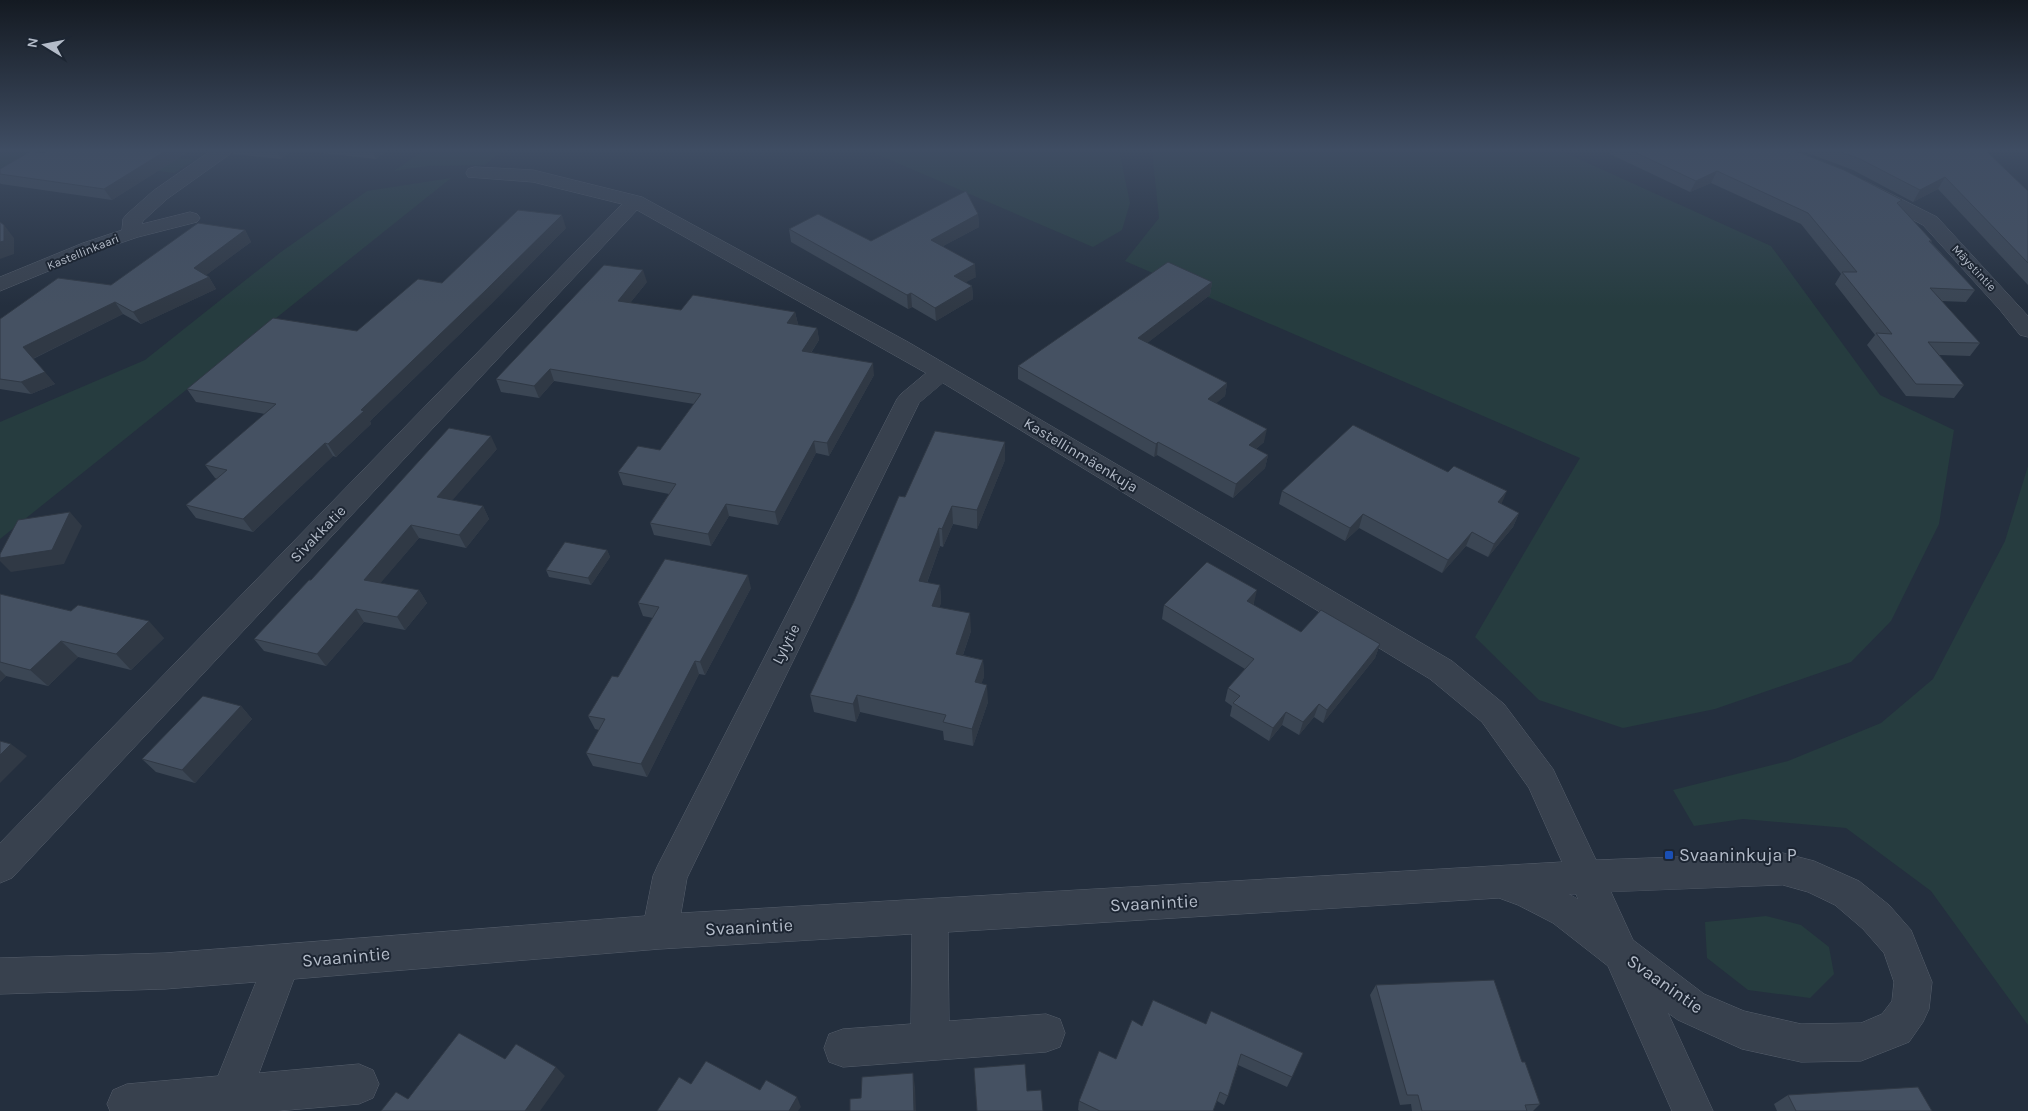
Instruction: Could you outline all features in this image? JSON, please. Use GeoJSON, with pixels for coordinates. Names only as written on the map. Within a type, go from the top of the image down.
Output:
{"type":"FeatureCollection","features":[{"type":"Feature","properties":{"kind":"street","name":"Kastellinkaari"},"geometry":{"type":"LineString","coordinates":[[0,286],[131,233],[133,219],[152,202]]}},
{"type":"Feature","properties":{"kind":"street","name":"Kastellinmäenkuja"},"geometry":{"type":"LineString","coordinates":[[635,202],[837,311],[942,372],[1442,670],[1493,713],[1541,779],[1693,1111]]}},
{"type":"Feature","properties":{"kind":"street","name":"Sivakkatie"},"geometry":{"type":"LineString","coordinates":[[0,867],[635,202]]}},
{"type":"Feature","properties":{"kind":"street","name":"Mäystintie"},"geometry":{"type":"LineString","coordinates":[[1894,202],[1930,221],[2008,305],[2028,330]]}},
{"type":"Feature","properties":{"kind":"street"},"geometry":{"type":"LineString","coordinates":[[131,233],[190,218]]}},
{"type":"Feature","properties":{"kind":"street","name":"Lylytie"},"geometry":{"type":"LineString","coordinates":[[660,932],[670,876],[900,416],[909,399],[942,372]]}},
{"type":"Feature","properties":{"kind":"street","name":"Svaanintie"},"geometry":{"type":"LineString","coordinates":[[0,976],[165,971],[660,932],[1500,882],[1586,877],[1782,869],[1814,877],[1847,893],[1876,917],[1898,942],[1913,982],[1910,1010],[1895,1028],[1861,1042],[1801,1043],[1742,1030],[1691,1007],[1566,911],[1527,891],[1500,882]]}},
{"type":"Feature","properties":{"kind":"street"},"geometry":{"type":"LineString","coordinates":[[930,916],[930,1042]]}},
{"type":"Feature","properties":{"kind":"street"},"geometry":{"type":"LineString","coordinates":[[231,1095],[282,962]]}},
{"type":"Feature","properties":{"kind":"street"},"geometry":{"type":"LineString","coordinates":[[843,1048],[1046,1033]]}},
{"type":"Feature","properties":{"kind":"street"},"geometry":{"type":"LineString","coordinates":[[127,1104],[359,1084]]}},
{"type":"Feature","properties":{"kind":"green space"},"geometry":{"type":"Polygon","coordinates":[[[352,202],[421,202],[0,539],[0,422],[145,360],[281,252],[352,202]]]}},
{"type":"Feature","properties":{"kind":"green space"},"geometry":{"type":"Polygon","coordinates":[[[988,202],[1130,202],[1122,230],[1093,247],[988,202]]]}},
{"type":"Feature","properties":{"kind":"green space"},"geometry":{"type":"Polygon","coordinates":[[[1157,202],[1673,202],[1771,246],[1880,395],[1954,430],[1939,524],[1891,621],[1851,662],[1715,709],[1623,728],[1539,700],[1475,637],[1580,458],[1125,261],[1159,218],[1157,202]]]}},
{"type":"Feature","properties":{"kind":"green space"},"geometry":{"type":"Polygon","coordinates":[[[2028,466],[2028,1025],[1931,891],[1846,828],[1743,819],[1694,826],[1673,790],[1788,761],[1881,723],[1933,679],[2005,541],[2028,466]]]}},
{"type":"Feature","properties":{"kind":"green space"},"geometry":{"type":"Polygon","coordinates":[[[1766,916],[1801,925],[1829,947],[1834,974],[1810,998],[1748,990],[1707,958],[1705,922],[1766,916]]]}},
{"type":"Feature","properties":{"kind":"building"},"geometry":{"type":"Polygon","coordinates":[[[945,202],[972,202],[978,214],[931,240],[975,264],[954,276],[972,286],[935,308],[911,293],[907,295],[789,229],[818,214],[871,241],[945,202]]]}},
{"type":"Feature","properties":{"kind":"building"},"geometry":{"type":"Polygon","coordinates":[[[1784,202],[1899,202],[1897,203],[1932,241],[1929,241],[1975,290],[1930,288],[1980,343],[1928,342],[1964,385],[1916,384],[1876,333],[1892,334],[1842,272],[1857,272],[1808,213],[1784,202]]]}},
{"type":"Feature","properties":{"kind":"building"},"geometry":{"type":"Polygon","coordinates":[[[1969,202],[2028,202],[2028,263],[1969,202]]]}},
{"type":"Feature","properties":{"kind":"building"},"geometry":{"type":"Polygon","coordinates":[[[518,210],[562,215],[361,410],[364,411],[328,444],[325,443],[243,519],[186,505],[227,470],[205,465],[276,404],[187,389],[273,318],[357,331],[418,279],[442,283],[518,210]]]}},
{"type":"Feature","properties":{"kind":"building"},"geometry":{"type":"Polygon","coordinates":[[[0,222],[4,225],[4,241],[0,242],[0,222]]]}},
{"type":"Feature","properties":{"kind":"building"},"geometry":{"type":"Polygon","coordinates":[[[198,223],[245,230],[194,268],[209,277],[133,312],[115,302],[23,347],[45,372],[21,382],[0,379],[0,319],[58,278],[111,285],[198,223]]]}},
{"type":"Feature","properties":{"kind":"building"},"geometry":{"type":"Polygon","coordinates":[[[1168,262],[1212,282],[1138,338],[1227,383],[1208,399],[1267,429],[1249,445],[1268,455],[1236,484],[1158,442],[1156,444],[1018,366],[1168,262]]]}},
{"type":"Feature","properties":{"kind":"building"},"geometry":{"type":"Polygon","coordinates":[[[604,265],[643,270],[618,301],[681,310],[693,295],[795,312],[787,323],[817,328],[802,351],[873,363],[827,443],[814,441],[775,512],[726,504],[708,534],[650,523],[676,484],[618,472],[638,446],[660,450],[701,394],[550,369],[534,386],[496,379],[604,265]]]}},
{"type":"Feature","properties":{"kind":"building"},"geometry":{"type":"Polygon","coordinates":[[[1353,425],[1448,472],[1454,466],[1507,491],[1498,502],[1519,513],[1494,544],[1472,532],[1448,560],[1363,514],[1350,528],[1282,491],[1353,425]]]}},
{"type":"Feature","properties":{"kind":"building"},"geometry":{"type":"Polygon","coordinates":[[[449,428],[491,436],[437,497],[483,506],[459,535],[411,525],[364,580],[419,590],[397,617],[356,609],[317,654],[254,639],[311,580],[449,428]]]}},
{"type":"Feature","properties":{"kind":"building"},"geometry":{"type":"Polygon","coordinates":[[[935,431],[1005,442],[977,510],[952,506],[942,529],[939,528],[919,581],[940,585],[932,606],[970,613],[956,654],[983,660],[975,682],[987,685],[972,729],[943,722],[946,715],[857,695],[853,704],[810,695],[854,601],[899,496],[905,497],[935,431]]]}},
{"type":"Feature","properties":{"kind":"building"},"geometry":{"type":"Polygon","coordinates":[[[70,512],[52,550],[0,558],[0,554],[18,520],[70,512]]]}},
{"type":"Feature","properties":{"kind":"building"},"geometry":{"type":"Polygon","coordinates":[[[565,542],[607,550],[588,578],[546,570],[565,542]]]}},
{"type":"Feature","properties":{"kind":"building"},"geometry":{"type":"Polygon","coordinates":[[[665,559],[748,575],[700,662],[695,661],[641,764],[586,753],[605,719],[588,716],[612,676],[618,677],[659,607],[638,603],[665,559]]]}},
{"type":"Feature","properties":{"kind":"building"},"geometry":{"type":"Polygon","coordinates":[[[1207,562],[1257,590],[1247,601],[1301,632],[1321,610],[1380,644],[1327,710],[1319,704],[1303,722],[1286,712],[1273,728],[1233,703],[1240,696],[1228,688],[1254,659],[1164,605],[1207,562]]]}},
{"type":"Feature","properties":{"kind":"building"},"geometry":{"type":"Polygon","coordinates":[[[0,594],[71,611],[78,605],[149,621],[116,654],[61,641],[30,670],[0,662],[0,594]]]}},
{"type":"Feature","properties":{"kind":"building"},"geometry":{"type":"Polygon","coordinates":[[[203,696],[241,706],[182,770],[142,759],[203,696]]]}},
{"type":"Feature","properties":{"kind":"building"},"geometry":{"type":"Polygon","coordinates":[[[0,741],[11,744],[0,755],[0,741]]]}},
{"type":"Feature","properties":{"kind":"building"},"geometry":{"type":"Polygon","coordinates":[[[1494,980],[1522,1062],[1525,1062],[1540,1104],[1525,1105],[1527,1111],[1422,1111],[1418,1095],[1407,1095],[1376,985],[1494,980]]]}},
{"type":"Feature","properties":{"kind":"building"},"geometry":{"type":"Polygon","coordinates":[[[1153,1000],[1206,1024],[1211,1011],[1303,1053],[1292,1077],[1241,1054],[1228,1096],[1220,1092],[1213,1111],[1100,1111],[1079,1101],[1099,1051],[1116,1059],[1132,1020],[1142,1026],[1153,1000]]]}},
{"type":"Feature","properties":{"kind":"building"},"geometry":{"type":"Polygon","coordinates":[[[459,1033],[505,1059],[516,1044],[556,1067],[525,1111],[381,1111],[396,1092],[408,1099],[459,1033]]]}},
{"type":"Feature","properties":{"kind":"building"},"geometry":{"type":"Polygon","coordinates":[[[706,1061],[760,1090],[766,1080],[797,1097],[789,1111],[657,1111],[679,1077],[691,1084],[706,1061]]]}},
{"type":"Feature","properties":{"kind":"building"},"geometry":{"type":"Polygon","coordinates":[[[1025,1064],[1027,1091],[1041,1090],[1043,1111],[977,1111],[974,1068],[1025,1064]]]}},
{"type":"Feature","properties":{"kind":"building"},"geometry":{"type":"Polygon","coordinates":[[[913,1073],[914,1111],[850,1111],[850,1099],[861,1098],[862,1077],[913,1073]]]}},
{"type":"Feature","properties":{"kind":"building"},"geometry":{"type":"Polygon","coordinates":[[[1918,1087],[1932,1111],[1796,1111],[1788,1095],[1918,1087]]]}},
{"type":"Feature","properties":{"kind":"place","name":"Svaaninkuja P"},"geometry":{"type":"Point","coordinates":[1669,855]}}]}
